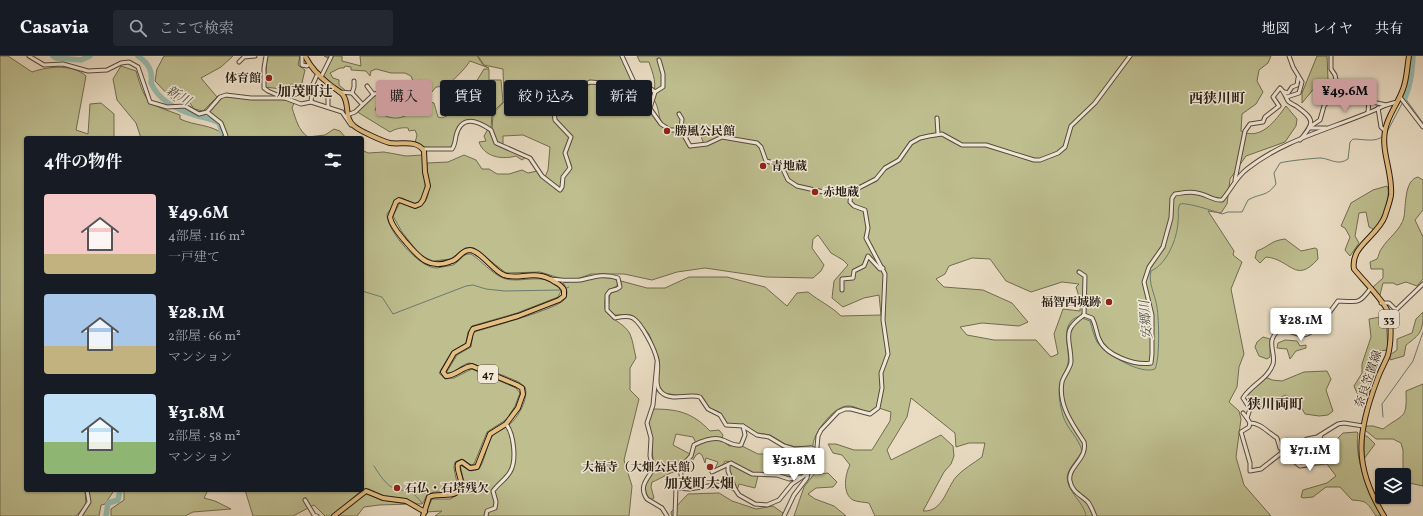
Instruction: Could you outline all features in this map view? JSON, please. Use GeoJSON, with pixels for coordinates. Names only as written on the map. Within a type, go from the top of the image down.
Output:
{"type":"FeatureCollection","features":[{"type":"Feature","properties":{"kind":"main road"},"geometry":{"type":"LineString","coordinates":[[305,56],[320,75],[345,99],[347,115],[355,127],[392,144],[405,142],[423,149],[428,186],[423,200],[420,204],[415,206],[399,200],[396,202],[390,217],[400,234],[418,257],[438,265],[452,261],[463,252],[470,250],[477,253],[505,275],[539,275],[551,279]]}},
{"type":"Feature","properties":{"kind":"main road","name":"奈良笠置線"},"geometry":{"type":"LineString","coordinates":[[1384,516],[1364,472],[1360,450],[1363,426],[1377,379],[1388,352],[1390,323],[1388,311],[1354,269],[1353,261],[1356,252],[1378,230],[1383,221],[1391,196],[1384,131],[1397,102],[1401,98],[1406,80],[1409,56]]}},
{"type":"Feature","properties":{"kind":"main road","name":"47"},"geometry":{"type":"LineString","coordinates":[[424,514],[426,501],[430,496],[450,496],[456,492],[461,482],[457,468],[458,464],[462,462],[470,468],[477,467],[491,433],[506,424],[518,408],[523,396],[521,387],[472,366],[467,367],[451,376],[445,376],[443,371],[454,353],[468,345],[471,332],[475,328],[518,316],[562,298],[564,289],[551,279]]}},
{"type":"Feature","properties":{"kind":"main road"},"geometry":{"type":"LineString","coordinates":[[334,516],[366,491],[383,498],[406,501],[424,514]]}},
{"type":"Feature","properties":{"kind":"street"},"geometry":{"type":"LineString","coordinates":[[29,56],[44,65],[63,64],[97,72],[129,62],[138,68],[150,102],[162,107],[185,106],[199,114],[207,112],[220,97],[226,95],[251,98],[285,98]]}},
{"type":"Feature","properties":{"kind":"street"},"geometry":{"type":"LineString","coordinates":[[239,62],[244,58],[255,56]]}},
{"type":"Feature","properties":{"kind":"street"},"geometry":{"type":"LineString","coordinates":[[266,56],[264,68],[264,88],[301,104],[311,102],[342,112],[348,122],[355,127]]}},
{"type":"Feature","properties":{"kind":"street"},"geometry":{"type":"LineString","coordinates":[[302,56],[302,65],[306,66],[310,64]]}},
{"type":"Feature","properties":{"kind":"street"},"geometry":{"type":"LineString","coordinates":[[622,56],[628,65],[633,80]]}},
{"type":"Feature","properties":{"kind":"street"},"geometry":{"type":"LineString","coordinates":[[679,114],[682,119],[681,130],[690,146],[707,144],[722,138],[758,144],[761,147],[766,161],[781,165],[788,180],[796,185],[828,193],[852,190],[876,179],[885,168],[899,160],[916,140],[938,134],[947,136],[962,145],[986,145],[1034,160],[1058,153],[1067,144],[1068,132],[1071,126],[1095,103],[1130,56]]}},
{"type":"Feature","properties":{"kind":"street"},"geometry":{"type":"LineString","coordinates":[[1287,97],[1298,93],[1302,82],[1290,61],[1289,56]]}},
{"type":"Feature","properties":{"kind":"street"},"geometry":{"type":"LineString","coordinates":[[1299,140],[1310,127],[1320,120],[1324,106],[1332,96],[1336,85],[1335,75],[1331,69],[1331,56]]}},
{"type":"Feature","properties":{"kind":"street"},"geometry":{"type":"LineString","coordinates":[[311,102],[313,84],[331,57]]}},
{"type":"Feature","properties":{"kind":"street"},"geometry":{"type":"LineString","coordinates":[[652,102],[655,92],[663,87],[664,81],[659,60]]}},
{"type":"Feature","properties":{"kind":"street"},"geometry":{"type":"LineString","coordinates":[[1285,92],[1288,93],[1292,86],[1297,85],[1298,76]]}},
{"type":"Feature","properties":{"kind":"street"},"geometry":{"type":"LineString","coordinates":[[352,93],[354,81]]}},
{"type":"Feature","properties":{"kind":"street"},"geometry":{"type":"LineString","coordinates":[[423,149],[451,149],[454,146],[456,135],[461,125],[467,121],[472,121],[491,130],[496,143],[530,158],[542,176],[560,190],[562,187],[563,176],[570,168],[570,164],[565,153],[571,137],[554,120],[554,111],[560,102],[572,98],[580,87],[590,82],[596,82]]}},
{"type":"Feature","properties":{"kind":"street"},"geometry":{"type":"LineString","coordinates":[[367,86],[373,94]]}},
{"type":"Feature","properties":{"kind":"street"},"geometry":{"type":"LineString","coordinates":[[1235,180],[1247,128],[1250,124],[1263,122],[1265,117],[1279,106],[1273,97],[1280,88],[1285,92],[1288,101],[1308,114],[1312,121],[1310,127]]}},
{"type":"Feature","properties":{"kind":"street"},"geometry":{"type":"LineString","coordinates":[[339,92],[352,93],[362,104]]}},
{"type":"Feature","properties":{"kind":"street"},"geometry":{"type":"LineString","coordinates":[[347,115],[355,112],[373,94],[376,93]]}},
{"type":"Feature","properties":{"kind":"street"},"geometry":{"type":"LineString","coordinates":[[328,94],[328,108]]}},
{"type":"Feature","properties":{"kind":"street"},"geometry":{"type":"LineString","coordinates":[[1332,96],[1386,105]]}},
{"type":"Feature","properties":{"kind":"street"},"geometry":{"type":"LineString","coordinates":[[1401,98],[1423,127]]}},
{"type":"Feature","properties":{"kind":"street"},"geometry":{"type":"LineString","coordinates":[[1368,112],[1369,101]]}},
{"type":"Feature","properties":{"kind":"street"},"geometry":{"type":"LineString","coordinates":[[1082,316],[1092,318],[1099,340],[1110,351],[1128,360],[1146,364],[1151,363],[1152,315],[1144,282],[1149,267],[1163,247],[1171,218],[1173,196],[1175,194],[1186,192],[1198,193],[1222,200],[1235,180],[1247,169],[1270,153],[1326,128],[1397,102]]}},
{"type":"Feature","properties":{"kind":"street"},"geometry":{"type":"LineString","coordinates":[[1378,108],[1381,127],[1384,131]]}},
{"type":"Feature","properties":{"kind":"street"},"geometry":{"type":"LineString","coordinates":[[652,111],[658,121],[666,128],[681,130]]}},
{"type":"Feature","properties":{"kind":"street"},"geometry":{"type":"LineString","coordinates":[[207,112],[221,123],[225,136]]}},
{"type":"Feature","properties":{"kind":"street"},"geometry":{"type":"LineString","coordinates":[[937,118],[938,134]]}},
{"type":"Feature","properties":{"kind":"street"},"geometry":{"type":"LineString","coordinates":[[1310,127],[1326,128]]}},
{"type":"Feature","properties":{"kind":"street"},"geometry":{"type":"LineString","coordinates":[[784,516],[794,494],[807,478],[816,458],[818,436],[838,412],[851,409],[870,414],[878,408],[882,388],[881,373],[888,354],[883,320],[885,274],[866,238],[868,228],[865,210],[854,206],[850,200],[849,195],[852,190]]}},
{"type":"Feature","properties":{"kind":"street"},"geometry":{"type":"LineString","coordinates":[[842,290],[842,278],[852,278],[854,271],[864,266],[868,256],[880,269],[883,268]]}},
{"type":"Feature","properties":{"kind":"street"},"geometry":{"type":"LineString","coordinates":[[1079,272],[1085,276],[1082,316],[1070,329],[1068,338],[1070,362],[1063,379],[1062,387],[1067,413],[1085,446],[1084,454],[1070,476],[1070,482],[1077,494],[1089,504],[1095,516]]}},
{"type":"Feature","properties":{"kind":"street"},"geometry":{"type":"LineString","coordinates":[[551,279],[566,281],[581,280],[592,276],[618,278],[620,287],[610,291],[607,295],[607,310],[615,318],[627,316],[633,318],[640,325],[657,360],[658,387],[662,393],[672,396],[700,397],[708,410],[720,415],[726,425],[743,426],[757,434],[769,436],[784,446],[794,449],[811,448],[817,450]]}},
{"type":"Feature","properties":{"kind":"street"},"geometry":{"type":"LineString","coordinates":[[1390,323],[1394,319],[1396,310],[1423,284]]}},
{"type":"Feature","properties":{"kind":"street"},"geometry":{"type":"LineString","coordinates":[[1247,418],[1250,409],[1243,398],[1252,386],[1267,374],[1272,366],[1274,360],[1271,342],[1277,332],[1285,330],[1304,335],[1312,332],[1324,317],[1330,314],[1338,301],[1357,302],[1362,300],[1370,289]]}},
{"type":"Feature","properties":{"kind":"street"},"geometry":{"type":"LineString","coordinates":[[1382,303],[1389,303],[1396,310]]}},
{"type":"Feature","properties":{"kind":"street"},"geometry":{"type":"LineString","coordinates":[[657,360],[653,405],[647,422],[651,438],[650,456],[653,468],[645,480],[644,485],[647,499],[662,508],[667,516]]}},
{"type":"Feature","properties":{"kind":"street"},"geometry":{"type":"LineString","coordinates":[[1243,413],[1250,423]]}},
{"type":"Feature","properties":{"kind":"street"},"geometry":{"type":"LineString","coordinates":[[1250,423],[1249,427],[1241,432],[1250,462],[1250,471],[1265,466],[1284,451],[1293,448],[1307,439],[1321,435],[1344,422],[1363,426]]}},
{"type":"Feature","properties":{"kind":"street"},"geometry":{"type":"LineString","coordinates":[[1250,423],[1259,424],[1268,433],[1277,438],[1280,448],[1284,451]]}},
{"type":"Feature","properties":{"kind":"street"},"geometry":{"type":"LineString","coordinates":[[486,516],[487,512],[495,508],[496,502],[493,491],[510,474],[514,463],[512,436],[506,424]]}},
{"type":"Feature","properties":{"kind":"street"},"geometry":{"type":"LineString","coordinates":[[683,487],[680,468],[691,456],[694,445],[707,440],[722,439],[730,445],[741,445],[744,435],[743,426]]}},
{"type":"Feature","properties":{"kind":"street"},"geometry":{"type":"LineString","coordinates":[[1293,448],[1296,462],[1300,466],[1312,464],[1316,459],[1321,435]]}},
{"type":"Feature","properties":{"kind":"street"},"geometry":{"type":"LineString","coordinates":[[712,472],[731,463],[752,474],[777,475],[789,479],[800,477],[808,473]]}},
{"type":"Feature","properties":{"kind":"street"},"geometry":{"type":"LineString","coordinates":[[728,465],[735,488],[739,495],[755,504],[767,504],[779,500],[800,477]]}},
{"type":"Feature","properties":{"kind":"street"},"geometry":{"type":"LineString","coordinates":[[674,516],[676,488],[683,487],[689,489],[715,485],[735,488]]}},
{"type":"Feature","properties":{"kind":"street"},"geometry":{"type":"LineString","coordinates":[[80,516],[89,502],[87,492]]}},
{"type":"Feature","properties":{"kind":"street"},"geometry":{"type":"LineString","coordinates":[[305,500],[314,515],[317,516]]}},
{"type":"Feature","properties":{"kind":"green space"},"geometry":{"type":"Polygon","coordinates":[[[0,56],[8,56],[32,72],[46,68],[60,67],[74,69],[81,72],[86,76],[76,130],[88,134],[90,104],[101,103],[114,114],[114,136],[24,136],[24,492],[85,492],[86,505],[76,516],[0,516],[0,56]]]}},
{"type":"Feature","properties":{"kind":"green space"},"geometry":{"type":"Polygon","coordinates":[[[164,56],[233,56],[221,67],[201,78],[217,97],[203,111],[194,109],[186,97],[174,101],[155,81],[157,69],[164,56]]]}},
{"type":"Feature","properties":{"kind":"green space"},"geometry":{"type":"Polygon","coordinates":[[[267,56],[300,56],[298,65],[305,70],[301,87],[291,84],[289,90],[265,87],[267,56]]]}},
{"type":"Feature","properties":{"kind":"green space"},"geometry":{"type":"Polygon","coordinates":[[[324,56],[342,56],[342,61],[361,66],[360,56],[477,56],[484,66],[489,68],[470,61],[454,80],[440,80],[440,87],[436,87],[432,92],[432,80],[412,80],[411,76],[405,73],[391,73],[376,69],[371,71],[370,76],[366,71],[351,70],[351,67],[345,66],[344,68],[340,68],[330,73],[333,78],[339,80],[339,85],[346,91],[341,91],[323,77],[330,59],[324,56]]]}},
{"type":"Feature","properties":{"kind":"green space"},"geometry":{"type":"Polygon","coordinates":[[[478,56],[621,56],[632,80],[596,80],[596,81],[588,82],[588,80],[504,80],[504,102],[503,69],[484,65],[478,56]]]}},
{"type":"Feature","properties":{"kind":"green space"},"geometry":{"type":"Polygon","coordinates":[[[637,56],[1271,56],[1268,63],[1259,70],[1257,81],[1263,92],[1256,104],[1242,114],[1241,131],[1255,133],[1267,128],[1286,106],[1297,119],[1296,126],[1285,142],[1246,156],[1230,179],[1227,204],[1221,213],[1208,211],[1234,251],[1233,255],[1242,262],[1231,289],[1244,354],[1239,367],[1237,387],[1229,402],[1239,411],[1241,419],[1236,457],[1244,485],[1271,516],[875,516],[869,503],[855,501],[847,493],[846,478],[850,465],[842,455],[833,453],[828,444],[836,444],[854,450],[872,450],[890,421],[891,412],[876,407],[874,411],[871,412],[851,406],[841,408],[829,416],[819,429],[813,446],[795,447],[785,444],[770,435],[757,433],[744,426],[728,424],[719,412],[707,407],[700,396],[683,396],[664,393],[658,386],[659,359],[649,334],[631,315],[615,315],[608,309],[610,294],[621,287],[621,281],[647,288],[665,288],[689,277],[727,277],[765,287],[787,306],[797,293],[808,292],[841,316],[881,315],[879,295],[864,298],[843,307],[832,298],[834,281],[848,265],[843,260],[831,253],[818,235],[813,239],[812,248],[824,265],[821,271],[813,278],[766,277],[705,268],[677,272],[652,280],[624,274],[591,274],[577,279],[563,279],[540,272],[506,273],[474,248],[465,248],[451,259],[433,261],[420,255],[402,232],[393,216],[400,202],[417,208],[423,204],[429,188],[427,163],[448,162],[464,155],[476,160],[482,169],[489,169],[497,174],[509,174],[522,170],[528,173],[537,171],[555,189],[562,190],[564,177],[571,169],[571,164],[566,153],[572,137],[569,132],[558,123],[554,116],[588,116],[588,84],[591,83],[596,83],[596,116],[652,116],[652,114],[665,129],[681,132],[689,148],[707,145],[722,138],[756,144],[760,147],[765,161],[781,166],[788,180],[797,186],[828,194],[853,191],[877,181],[886,169],[900,160],[912,144],[912,141],[898,159],[884,167],[875,178],[852,189],[834,192],[821,191],[794,183],[789,179],[782,164],[766,160],[762,147],[757,143],[722,137],[704,144],[698,129],[687,133],[690,145],[682,129],[672,129],[662,124],[656,103],[652,97],[655,84],[649,62],[640,62],[637,56]],[[972,258],[949,266],[945,274],[936,279],[944,287],[983,290],[1012,303],[1028,322],[1019,326],[982,323],[960,327],[967,335],[994,340],[1036,340],[1051,357],[1058,354],[1054,334],[1063,309],[1080,311],[1080,300],[1076,287],[1079,284],[1062,282],[1031,292],[1006,281],[990,259],[972,258]],[[911,398],[907,417],[887,450],[891,460],[941,435],[953,446],[954,456],[951,464],[944,472],[923,511],[935,508],[940,504],[956,477],[982,457],[985,443],[969,443],[956,447],[955,433],[911,398]]]}},
{"type":"Feature","properties":{"kind":"green space"},"geometry":{"type":"Polygon","coordinates":[[[1317,56],[1327,56],[1328,79],[1316,86],[1302,103],[1302,93],[1317,56]]]}},
{"type":"Feature","properties":{"kind":"green space"},"geometry":{"type":"Polygon","coordinates":[[[121,66],[136,71],[142,91],[154,105],[180,115],[180,119],[209,127],[220,131],[225,135],[140,136],[136,123],[117,100],[113,79],[121,66]]]}},
{"type":"Feature","properties":{"kind":"green space"},"geometry":{"type":"Polygon","coordinates":[[[484,69],[489,69],[489,80],[477,80],[484,69]]]}},
{"type":"Feature","properties":{"kind":"green space"},"geometry":{"type":"Polygon","coordinates":[[[496,80],[501,80],[503,102],[496,109],[496,80]]]}},
{"type":"Feature","properties":{"kind":"green space"},"geometry":{"type":"Polygon","coordinates":[[[376,94],[376,116],[397,118],[405,116],[432,116],[432,102],[434,103],[438,117],[442,118],[446,116],[492,116],[491,129],[476,121],[466,120],[460,126],[455,143],[449,149],[424,147],[415,143],[417,135],[415,130],[409,131],[408,128],[403,128],[390,132],[359,113],[357,110],[373,95],[376,94]]]}},
{"type":"Feature","properties":{"kind":"green space"},"geometry":{"type":"Polygon","coordinates":[[[226,96],[284,99],[294,103],[292,108],[298,124],[307,136],[226,136],[225,130],[219,121],[210,114],[209,111],[221,98],[226,96]]]}},
{"type":"Feature","properties":{"kind":"green space"},"geometry":{"type":"Polygon","coordinates":[[[504,102],[504,116],[553,116],[558,125],[570,136],[565,149],[569,168],[563,174],[561,189],[545,177],[548,170],[550,147],[523,135],[503,136],[503,145],[497,142],[492,130],[493,116],[496,116],[496,111],[504,102]]]}},
{"type":"Feature","properties":{"kind":"green space"},"geometry":{"type":"Polygon","coordinates":[[[334,129],[340,131],[344,136],[316,136],[325,135],[334,129]]]}},
{"type":"Feature","properties":{"kind":"green space"},"geometry":{"type":"Polygon","coordinates":[[[488,129],[495,143],[526,157],[522,160],[516,156],[505,158],[489,154],[481,147],[479,142],[486,141],[484,136],[488,129]]]}},
{"type":"Feature","properties":{"kind":"green space"},"geometry":{"type":"Polygon","coordinates":[[[364,151],[368,153],[384,152],[406,156],[423,155],[425,190],[420,201],[415,204],[402,198],[398,199],[387,214],[388,221],[392,229],[413,256],[430,267],[437,268],[453,265],[463,256],[471,254],[494,273],[503,278],[510,280],[542,279],[556,284],[561,291],[558,297],[517,313],[472,326],[468,332],[466,343],[452,351],[439,373],[445,379],[454,378],[472,369],[516,388],[520,393],[515,406],[507,419],[487,432],[474,464],[471,465],[462,459],[455,462],[454,469],[457,483],[454,490],[429,494],[422,504],[417,504],[407,499],[383,496],[369,489],[364,490],[364,151]]]}},
{"type":"Feature","properties":{"kind":"green space"},"geometry":{"type":"Polygon","coordinates":[[[1418,177],[1423,180],[1423,210],[1415,220],[1423,237],[1423,279],[1417,286],[1406,282],[1397,285],[1393,283],[1383,283],[1380,295],[1373,287],[1383,278],[1383,269],[1371,269],[1370,262],[1377,259],[1381,249],[1400,226],[1404,217],[1408,188],[1413,179],[1418,177]]]}},
{"type":"Feature","properties":{"kind":"green space"},"geometry":{"type":"Polygon","coordinates":[[[1387,186],[1387,202],[1383,215],[1375,230],[1369,227],[1366,212],[1359,213],[1355,236],[1359,243],[1350,256],[1345,250],[1350,237],[1345,228],[1341,226],[1351,203],[1373,190],[1387,186]]]}},
{"type":"Feature","properties":{"kind":"green space"},"geometry":{"type":"Polygon","coordinates":[[[1285,239],[1301,251],[1315,248],[1317,249],[1318,259],[1304,270],[1298,270],[1274,259],[1266,257],[1260,263],[1255,258],[1257,251],[1273,242],[1285,239]]]}},
{"type":"Feature","properties":{"kind":"green space"},"geometry":{"type":"Polygon","coordinates":[[[594,277],[612,278],[618,281],[617,286],[607,293],[605,298],[605,307],[610,316],[627,329],[633,343],[636,358],[630,368],[630,390],[639,399],[624,460],[632,486],[629,516],[435,516],[442,511],[426,512],[432,499],[450,499],[459,494],[464,482],[460,465],[471,471],[479,469],[493,435],[512,422],[519,413],[524,402],[526,392],[525,387],[519,382],[469,363],[452,372],[446,373],[457,355],[471,347],[473,333],[537,313],[559,304],[567,296],[563,283],[594,277]]]}},
{"type":"Feature","properties":{"kind":"green space"},"geometry":{"type":"Polygon","coordinates":[[[1423,312],[1422,328],[1418,335],[1406,345],[1404,356],[1390,360],[1390,355],[1397,350],[1397,339],[1412,333],[1416,319],[1423,312]]]}},
{"type":"Feature","properties":{"kind":"green space"},"geometry":{"type":"Polygon","coordinates":[[[1386,316],[1388,350],[1379,351],[1373,358],[1377,366],[1370,391],[1365,396],[1357,393],[1354,386],[1362,373],[1362,364],[1371,337],[1369,319],[1386,316]]]}},
{"type":"Feature","properties":{"kind":"green space"},"geometry":{"type":"Polygon","coordinates":[[[1263,337],[1270,339],[1270,357],[1267,359],[1259,356],[1255,347],[1257,342],[1263,337]]]}},
{"type":"Feature","properties":{"kind":"green space"},"geometry":{"type":"Polygon","coordinates":[[[1285,340],[1297,341],[1300,346],[1306,345],[1306,348],[1296,351],[1290,359],[1287,349],[1277,348],[1278,343],[1285,340]]]}},
{"type":"Feature","properties":{"kind":"green space"},"geometry":{"type":"Polygon","coordinates":[[[1327,371],[1331,379],[1326,390],[1333,411],[1328,415],[1319,416],[1305,414],[1301,407],[1294,404],[1292,398],[1285,395],[1273,402],[1257,408],[1251,406],[1246,398],[1247,394],[1261,379],[1268,378],[1282,381],[1304,372],[1327,371]]]}},
{"type":"Feature","properties":{"kind":"green space"},"geometry":{"type":"Polygon","coordinates":[[[1423,384],[1423,486],[1411,483],[1411,468],[1403,468],[1403,450],[1401,443],[1393,439],[1376,439],[1365,430],[1366,426],[1373,426],[1383,429],[1400,418],[1405,412],[1406,391],[1423,384]]]}},
{"type":"Feature","properties":{"kind":"green space"},"geometry":{"type":"Polygon","coordinates":[[[652,409],[684,413],[697,420],[710,431],[719,430],[723,435],[722,438],[707,438],[696,443],[693,437],[676,434],[673,445],[690,454],[678,471],[652,482],[651,487],[654,498],[650,500],[646,494],[645,483],[654,469],[649,420],[652,409]]]}},
{"type":"Feature","properties":{"kind":"green space"},"geometry":{"type":"Polygon","coordinates":[[[1343,433],[1358,433],[1357,444],[1360,465],[1375,504],[1382,516],[1376,516],[1369,505],[1364,502],[1352,500],[1340,487],[1326,487],[1313,497],[1301,497],[1303,490],[1327,483],[1336,476],[1327,464],[1308,466],[1305,450],[1294,452],[1294,449],[1301,444],[1311,441],[1312,457],[1318,457],[1320,449],[1327,449],[1328,439],[1336,440],[1343,433]]]}},
{"type":"Feature","properties":{"kind":"green space"},"geometry":{"type":"Polygon","coordinates":[[[1364,435],[1375,444],[1364,459],[1364,435]]]}},
{"type":"Feature","properties":{"kind":"green space"},"geometry":{"type":"Polygon","coordinates":[[[714,439],[722,440],[729,446],[740,445],[758,454],[783,454],[785,452],[785,447],[812,449],[815,451],[810,467],[802,474],[792,477],[786,477],[775,473],[753,473],[734,463],[725,461],[722,467],[715,469],[718,462],[706,458],[705,463],[702,455],[699,453],[691,463],[686,464],[691,453],[699,444],[714,439]]]}},
{"type":"Feature","properties":{"kind":"green space"},"geometry":{"type":"Polygon","coordinates":[[[730,464],[758,476],[755,488],[739,484],[737,491],[728,468],[730,464]]]}},
{"type":"Feature","properties":{"kind":"green space"},"geometry":{"type":"Polygon","coordinates":[[[815,473],[828,473],[837,482],[833,487],[816,488],[808,494],[815,499],[834,506],[846,516],[794,516],[804,487],[815,473]]]}},
{"type":"Feature","properties":{"kind":"green space"},"geometry":{"type":"Polygon","coordinates":[[[88,492],[113,492],[105,504],[101,505],[99,516],[81,516],[90,504],[88,492]]]}},
{"type":"Feature","properties":{"kind":"green space"},"geometry":{"type":"Polygon","coordinates":[[[124,492],[207,492],[204,498],[215,501],[231,509],[193,512],[185,516],[111,516],[111,509],[124,500],[124,492]]]}},
{"type":"Feature","properties":{"kind":"green space"},"geometry":{"type":"Polygon","coordinates":[[[246,492],[360,492],[332,516],[325,516],[314,505],[293,516],[253,516],[246,492]]]}},
{"type":"Feature","properties":{"kind":"green space"},"geometry":{"type":"Polygon","coordinates":[[[365,493],[382,500],[410,504],[364,507],[357,516],[337,516],[365,493]]]}},
{"type":"Feature","properties":{"kind":"green space"},"geometry":{"type":"Polygon","coordinates":[[[719,493],[732,501],[756,509],[773,506],[787,516],[672,516],[671,512],[688,494],[719,493]]]}},
{"type":"Feature","properties":{"kind":"waterway","name":"新川"},"geometry":{"type":"LineString","coordinates":[[53,56],[56,58],[81,60],[90,56]]}},
{"type":"Feature","properties":{"kind":"waterway","name":"新川"},"geometry":{"type":"LineString","coordinates":[[138,56],[145,61],[149,67],[151,83],[164,100],[191,114],[219,123],[223,136]]}},
{"type":"Feature","properties":{"kind":"waterway","name":"安郷川"},"geometry":{"type":"LineString","coordinates":[[1405,98],[1411,78],[1413,56]]}},
{"type":"Feature","properties":{"kind":"waterway","name":"安郷川"},"geometry":{"type":"LineString","coordinates":[[1387,132],[1405,98],[1423,123]]}},
{"type":"Feature","properties":{"kind":"waterway","name":"安郷川"},"geometry":{"type":"LineString","coordinates":[[1082,318],[1090,321],[1094,335],[1101,347],[1115,357],[1141,369],[1155,369],[1158,357],[1158,320],[1157,307],[1150,275],[1151,271],[1162,263],[1176,236],[1180,204],[1194,205],[1222,214],[1228,212],[1242,212],[1248,200],[1266,193],[1273,188],[1276,184],[1274,173],[1280,163],[1321,158],[1334,162],[1341,162],[1348,159],[1350,142],[1353,139],[1373,140],[1383,136]]}},
{"type":"Feature","properties":{"kind":"waterway"},"geometry":{"type":"LineString","coordinates":[[364,292],[382,297],[393,314],[466,286],[473,285],[486,289],[505,291],[561,290]]}},
{"type":"Feature","properties":{"kind":"waterway"},"geometry":{"type":"LineString","coordinates":[[564,289],[569,287]]}},
{"type":"Feature","properties":{"kind":"waterway","name":"安郷川"},"geometry":{"type":"LineString","coordinates":[[1080,316],[1073,319],[1067,330],[1066,337],[1068,363],[1061,380],[1059,398],[1065,421],[1082,451],[1071,467],[1067,479],[1071,490],[1082,505],[1086,516]]}},
{"type":"Feature","properties":{"kind":"waterway"},"geometry":{"type":"LineString","coordinates":[[1383,417],[1382,404],[1413,361],[1423,332]]}},
{"type":"Feature","properties":{"kind":"waterway"},"geometry":{"type":"LineString","coordinates":[[374,466],[389,486],[411,493],[423,504]]}},
{"type":"Feature","properties":{"kind":"waterway","name":"新川"},"geometry":{"type":"LineString","coordinates":[[106,516],[108,503],[118,500],[120,492]]}},
{"type":"Feature","properties":{"kind":"place","name":"体育館"},"geometry":{"type":"Point","coordinates":[269,78]}},
{"type":"Feature","properties":{"kind":"place","name":"勝風公民館"},"geometry":{"type":"Point","coordinates":[667,131]}},
{"type":"Feature","properties":{"kind":"place","name":"青地蔵"},"geometry":{"type":"Point","coordinates":[763,166]}},
{"type":"Feature","properties":{"kind":"place","name":"赤地蔵"},"geometry":{"type":"Point","coordinates":[815,192]}},
{"type":"Feature","properties":{"kind":"place","name":"福智西城跡"},"geometry":{"type":"Point","coordinates":[1109,302]}},
{"type":"Feature","properties":{"kind":"place","name":"大福寺（大畑公民館）"},"geometry":{"type":"Point","coordinates":[710,467]}},
{"type":"Feature","properties":{"kind":"place","name":"石仏・石塔残欠"},"geometry":{"type":"Point","coordinates":[397,488]}},
{"type":"Feature","properties":{"kind":"district","name":"加茂町辻"},"geometry":{"type":"Point","coordinates":[305,91]}},
{"type":"Feature","properties":{"kind":"district","name":"西狭川町"},"geometry":{"type":"Point","coordinates":[1217,98]}},
{"type":"Feature","properties":{"kind":"district","name":"狭川両町"},"geometry":{"type":"Point","coordinates":[1275,404]}},
{"type":"Feature","properties":{"kind":"district","name":"加茂町大畑"},"geometry":{"type":"Point","coordinates":[699,483]}}]}
